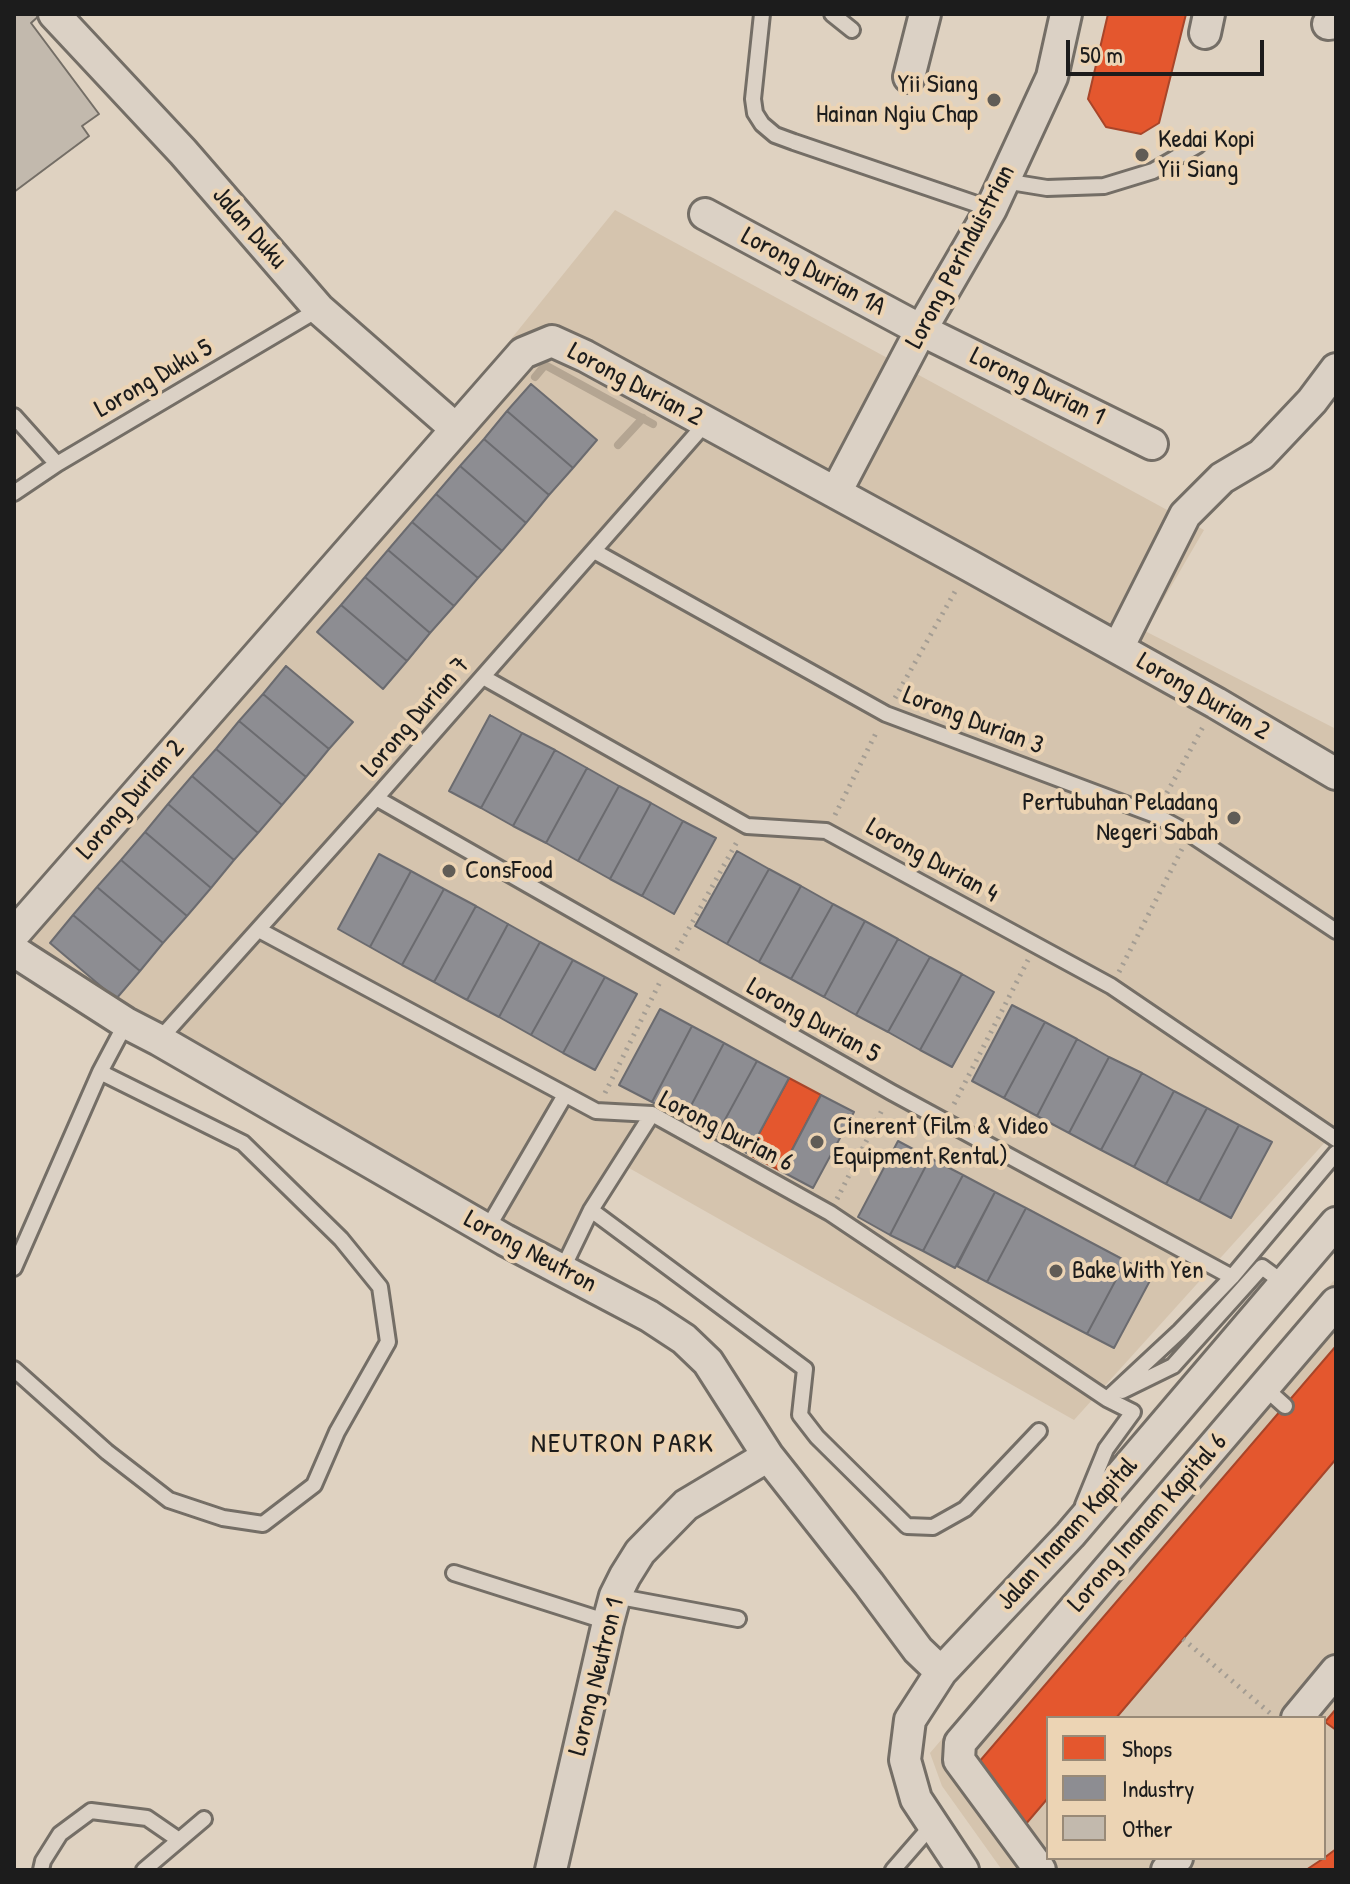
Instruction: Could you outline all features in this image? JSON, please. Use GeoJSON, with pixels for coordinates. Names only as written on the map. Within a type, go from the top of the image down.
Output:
{"type":"FeatureCollection","features":[{"type":"Feature","properties":{"kind":"street","name":"Jalan Duku"},"geometry":{"type":"LineString","coordinates":[[54,14],[183,152],[319,309],[456,429]]}},
{"type":"Feature","properties":{"kind":"street"},"geometry":{"type":"LineString","coordinates":[[909,77],[925,14]]}},
{"type":"Feature","properties":{"kind":"street","name":"Lorong Perinduistrian"},"geometry":{"type":"LineString","coordinates":[[836,492],[921,330],[991,209],[1052,77],[1066,14]]}},
{"type":"Feature","properties":{"kind":"street","name":"Lorong Durian 1A"},"geometry":{"type":"LineString","coordinates":[[705,214],[921,330]]}},
{"type":"Feature","properties":{"kind":"street","name":"Lorong Durian 1"},"geometry":{"type":"LineString","coordinates":[[921,330],[1152,444]]}},
{"type":"Feature","properties":{"kind":"street","name":"Lorong Durian 2"},"geometry":{"type":"LineString","coordinates":[[14,934],[523,353],[552,341],[585,356],[970,566],[1216,703],[1336,774]]}},
{"type":"Feature","properties":{"kind":"street"},"geometry":{"type":"LineString","coordinates":[[1118,648],[1185,515],[1222,478],[1261,455],[1312,401],[1336,369]]}},
{"type":"Feature","properties":{"kind":"street","name":"Lorong Neutron"},"geometry":{"type":"LineString","coordinates":[[14,951],[126,1023],[487,1229],[649,1316],[684,1339],[708,1362],[768,1456],[918,1650],[941,1672]]}},
{"type":"Feature","properties":{"kind":"street","name":"Jalan Inanam Kapital"},"geometry":{"type":"LineString","coordinates":[[963,1870],[916,1799],[905,1760],[910,1720],[941,1672],[1070,1535],[1336,1223]]}},
{"type":"Feature","properties":{"kind":"street","name":"Lorong Inanam Kapital 6"},"geometry":{"type":"LineString","coordinates":[[1040,1870],[959,1760],[960,1743],[1275,1397],[1336,1303]]}},
{"type":"Feature","properties":{"kind":"street","name":"Lorong Neutron 1"},"geometry":{"type":"LineString","coordinates":[[551,1870],[612,1609],[640,1552],[686,1505],[768,1456]]}},
{"type":"Feature","properties":{"kind":"street"},"geometry":{"type":"LineString","coordinates":[[1299,1716],[1336,1671]]}},
{"type":"Feature","properties":{"kind":"lane"},"geometry":{"type":"LineString","coordinates":[[762,14],[753,99],[755,113],[762,124],[775,135],[991,209]]}},
{"type":"Feature","properties":{"kind":"lane"},"geometry":{"type":"LineString","coordinates":[[832,14],[852,30]]}},
{"type":"Feature","properties":{"kind":"lane"},"geometry":{"type":"LineString","coordinates":[[1003,181],[1047,188],[1104,186],[1153,171],[1198,145]]}},
{"type":"Feature","properties":{"kind":"lane","name":"Lorong Duku 5"},"geometry":{"type":"LineString","coordinates":[[14,493],[57,464],[319,309]]}},
{"type":"Feature","properties":{"kind":"lane"},"geometry":{"type":"LineString","coordinates":[[14,416],[57,464]]}},
{"type":"Feature","properties":{"kind":"lane","name":"Lorong Durian 7"},"geometry":{"type":"LineString","coordinates":[[159,1040],[705,424]]}},
{"type":"Feature","properties":{"kind":"lane","name":"Lorong Durian 3"},"geometry":{"type":"LineString","coordinates":[[594,551],[886,714],[1155,815],[1190,834],[1336,931]]}},
{"type":"Feature","properties":{"kind":"lane","name":"Lorong Durian 4"},"geometry":{"type":"LineString","coordinates":[[483,677],[747,826],[826,831],[1111,986],[1336,1139]]}},
{"type":"Feature","properties":{"kind":"lane","name":"Lorong Durian 5"},"geometry":{"type":"LineString","coordinates":[[376,798],[891,1092],[1232,1277]]}},
{"type":"Feature","properties":{"kind":"lane","name":"Lorong Durian 6"},"geometry":{"type":"LineString","coordinates":[[259,930],[596,1111],[652,1114],[830,1213],[1107,1399],[1133,1412],[1106,1449],[1070,1535]]}},
{"type":"Feature","properties":{"kind":"lane"},"geometry":{"type":"LineString","coordinates":[[14,1268],[100,1072],[126,1023]]}},
{"type":"Feature","properties":{"kind":"lane"},"geometry":{"type":"LineString","coordinates":[[14,1369],[107,1452],[169,1500],[223,1518],[263,1524],[314,1485],[337,1432],[388,1342],[380,1287],[341,1239],[243,1143],[100,1072]]}},
{"type":"Feature","properties":{"kind":"lane"},"geometry":{"type":"LineString","coordinates":[[487,1229],[565,1095]]}},
{"type":"Feature","properties":{"kind":"lane"},"geometry":{"type":"LineString","coordinates":[[563,1268],[591,1210],[652,1114]]}},
{"type":"Feature","properties":{"kind":"lane"},"geometry":{"type":"LineString","coordinates":[[1107,1399],[1232,1277],[1336,1153]]}},
{"type":"Feature","properties":{"kind":"lane"},"geometry":{"type":"LineString","coordinates":[[591,1210],[805,1369],[800,1415],[817,1437],[907,1526],[933,1527],[965,1509],[1039,1431]]}},
{"type":"Feature","properties":{"kind":"lane"},"geometry":{"type":"LineString","coordinates":[[1107,1399],[1173,1366],[1262,1267],[1285,1284]]}},
{"type":"Feature","properties":{"kind":"lane"},"geometry":{"type":"LineString","coordinates":[[454,1573],[612,1609],[738,1619]]}},
{"type":"Feature","properties":{"kind":"lane"},"geometry":{"type":"LineString","coordinates":[[41,1870],[43,1861],[60,1834],[91,1811],[147,1818],[179,1840]]}},
{"type":"Feature","properties":{"kind":"lane"},"geometry":{"type":"LineString","coordinates":[[144,1870],[204,1819]]}},
{"type":"Feature","properties":{"kind":"lane"},"geometry":{"type":"LineString","coordinates":[[893,1870],[933,1824]]}},
{"type":"Feature","properties":{"kind":"path"},"geometry":{"type":"LineString","coordinates":[[826,831],[886,714],[970,566]]}},
{"type":"Feature","properties":{"kind":"path"},"geometry":{"type":"LineString","coordinates":[[1155,815],[1216,703]]}},
{"type":"Feature","properties":{"kind":"path"},"geometry":{"type":"LineString","coordinates":[[596,1111],[668,967],[747,826]]}},
{"type":"Feature","properties":{"kind":"path"},"geometry":{"type":"LineString","coordinates":[[1111,986],[1190,834]]}},
{"type":"Feature","properties":{"kind":"path"},"geometry":{"type":"LineString","coordinates":[[946,1121],[1036,945]]}},
{"type":"Feature","properties":{"kind":"path"},"geometry":{"type":"LineString","coordinates":[[830,1213],[891,1092]]}},
{"type":"Feature","properties":{"kind":"path"},"geometry":{"type":"LineString","coordinates":[[1183,1639],[1274,1716]]}},
{"type":"Feature","properties":{"kind":"shaded area"},"geometry":{"type":"Polygon","coordinates":[[[615,210],[1204,530],[1145,631],[1336,729],[1336,1130],[1074,1420],[629,1168],[545,1271],[14,956],[615,210]]]}},
{"type":"Feature","properties":{"kind":"shaded area"},"geometry":{"type":"Polygon","coordinates":[[[1336,1278],[1336,1870],[1002,1870],[942,1786],[930,1753],[1336,1278]]]}},
{"type":"Feature","properties":{"kind":"building: Shops"},"geometry":{"type":"Polygon","coordinates":[[[1108,14],[1186,14],[1159,123],[1141,134],[1106,127],[1088,99],[1108,14]]]}},
{"type":"Feature","properties":{"kind":"building: Shops"},"geometry":{"type":"Polygon","coordinates":[[[789,1078],[821,1095],[781,1171],[748,1154],[789,1078]]]}},
{"type":"Feature","properties":{"kind":"building: Shops"},"geometry":{"type":"Polygon","coordinates":[[[1336,1346],[1336,1459],[1118,1716],[1046,1716],[1046,1800],[1019,1832],[973,1769],[1336,1346]]]}},
{"type":"Feature","properties":{"kind":"building: Shops"},"geometry":{"type":"Polygon","coordinates":[[[1336,1709],[1336,1730],[1326,1721],[1336,1709]]]}},
{"type":"Feature","properties":{"kind":"building: Shops"},"geometry":{"type":"Polygon","coordinates":[[[1336,1849],[1336,1870],[1306,1870],[1326,1860],[1336,1849]]]}},
{"type":"Feature","properties":{"kind":"building: Industry"},"geometry":{"type":"Polygon","coordinates":[[[531,384],[597,440],[573,468],[507,411],[531,384]]]}},
{"type":"Feature","properties":{"kind":"building: Industry"},"geometry":{"type":"Polygon","coordinates":[[[507,411],[573,468],[549,495],[484,439],[507,411]]]}},
{"type":"Feature","properties":{"kind":"building: Industry"},"geometry":{"type":"Polygon","coordinates":[[[484,439],[549,495],[526,523],[460,466],[484,439]]]}},
{"type":"Feature","properties":{"kind":"building: Industry"},"geometry":{"type":"Polygon","coordinates":[[[460,466],[526,523],[502,551],[436,494],[460,466]]]}},
{"type":"Feature","properties":{"kind":"building: Industry"},"geometry":{"type":"Polygon","coordinates":[[[436,494],[502,551],[478,578],[412,522],[436,494]]]}},
{"type":"Feature","properties":{"kind":"building: Industry"},"geometry":{"type":"Polygon","coordinates":[[[412,522],[478,578],[454,606],[388,550],[412,522]]]}},
{"type":"Feature","properties":{"kind":"building: Industry"},"geometry":{"type":"Polygon","coordinates":[[[388,550],[454,606],[430,633],[365,577],[388,550]]]}},
{"type":"Feature","properties":{"kind":"building: Industry"},"geometry":{"type":"Polygon","coordinates":[[[365,577],[430,633],[407,661],[341,605],[365,577]]]}},
{"type":"Feature","properties":{"kind":"building: Industry"},"geometry":{"type":"Polygon","coordinates":[[[341,605],[407,661],[383,689],[317,632],[341,605]]]}},
{"type":"Feature","properties":{"kind":"building: Industry"},"geometry":{"type":"Polygon","coordinates":[[[286,666],[353,722],[329,749],[263,694],[286,666]]]}},
{"type":"Feature","properties":{"kind":"building: Industry"},"geometry":{"type":"Polygon","coordinates":[[[263,694],[329,749],[306,777],[239,721],[263,694]]]}},
{"type":"Feature","properties":{"kind":"building: Industry"},"geometry":{"type":"Polygon","coordinates":[[[490,715],[522,733],[481,808],[449,791],[490,715]]]}},
{"type":"Feature","properties":{"kind":"building: Industry"},"geometry":{"type":"Polygon","coordinates":[[[239,721],[306,777],[282,805],[216,749],[239,721]]]}},
{"type":"Feature","properties":{"kind":"building: Industry"},"geometry":{"type":"Polygon","coordinates":[[[522,733],[555,750],[513,826],[481,808],[522,733]]]}},
{"type":"Feature","properties":{"kind":"building: Industry"},"geometry":{"type":"Polygon","coordinates":[[[216,749],[282,805],[258,833],[192,776],[216,749]]]}},
{"type":"Feature","properties":{"kind":"building: Industry"},"geometry":{"type":"Polygon","coordinates":[[[555,750],[587,768],[546,843],[513,826],[555,750]]]}},
{"type":"Feature","properties":{"kind":"building: Industry"},"geometry":{"type":"Polygon","coordinates":[[[587,768],[619,786],[578,861],[546,843],[587,768]]]}},
{"type":"Feature","properties":{"kind":"building: Industry"},"geometry":{"type":"Polygon","coordinates":[[[192,776],[258,833],[234,860],[168,804],[192,776]]]}},
{"type":"Feature","properties":{"kind":"building: Industry"},"geometry":{"type":"Polygon","coordinates":[[[619,786],[651,803],[610,879],[578,861],[619,786]]]}},
{"type":"Feature","properties":{"kind":"building: Industry"},"geometry":{"type":"Polygon","coordinates":[[[651,803],[683,821],[642,896],[610,879],[651,803]]]}},
{"type":"Feature","properties":{"kind":"building: Industry"},"geometry":{"type":"Polygon","coordinates":[[[168,804],[234,860],[211,888],[145,832],[168,804]]]}},
{"type":"Feature","properties":{"kind":"building: Industry"},"geometry":{"type":"Polygon","coordinates":[[[683,821],[716,838],[674,914],[642,896],[683,821]]]}},
{"type":"Feature","properties":{"kind":"building: Industry"},"geometry":{"type":"Polygon","coordinates":[[[145,832],[211,888],[187,916],[121,860],[145,832]]]}},
{"type":"Feature","properties":{"kind":"building: Industry"},"geometry":{"type":"Polygon","coordinates":[[[737,851],[769,869],[727,944],[695,926],[737,851]]]}},
{"type":"Feature","properties":{"kind":"building: Industry"},"geometry":{"type":"Polygon","coordinates":[[[379,854],[411,871],[370,947],[338,929],[379,854]]]}},
{"type":"Feature","properties":{"kind":"building: Industry"},"geometry":{"type":"Polygon","coordinates":[[[121,860],[187,916],[163,943],[97,887],[121,860]]]}},
{"type":"Feature","properties":{"kind":"building: Industry"},"geometry":{"type":"Polygon","coordinates":[[[769,869],[801,886],[759,962],[727,944],[769,869]]]}},
{"type":"Feature","properties":{"kind":"building: Industry"},"geometry":{"type":"Polygon","coordinates":[[[411,871],[444,889],[402,965],[370,947],[411,871]]]}},
{"type":"Feature","properties":{"kind":"building: Industry"},"geometry":{"type":"Polygon","coordinates":[[[801,886],[833,904],[791,979],[759,962],[801,886]]]}},
{"type":"Feature","properties":{"kind":"building: Industry"},"geometry":{"type":"Polygon","coordinates":[[[97,887],[163,943],[140,971],[73,915],[97,887]]]}},
{"type":"Feature","properties":{"kind":"building: Industry"},"geometry":{"type":"Polygon","coordinates":[[[444,889],[476,906],[434,982],[402,965],[444,889]]]}},
{"type":"Feature","properties":{"kind":"building: Industry"},"geometry":{"type":"Polygon","coordinates":[[[833,904],[865,921],[824,997],[791,979],[833,904]]]}},
{"type":"Feature","properties":{"kind":"building: Industry"},"geometry":{"type":"Polygon","coordinates":[[[476,906],[508,924],[467,1000],[434,982],[476,906]]]}},
{"type":"Feature","properties":{"kind":"building: Industry"},"geometry":{"type":"Polygon","coordinates":[[[73,915],[140,971],[116,999],[50,943],[73,915]]]}},
{"type":"Feature","properties":{"kind":"building: Industry"},"geometry":{"type":"Polygon","coordinates":[[[865,921],[898,939],[856,1015],[824,997],[865,921]]]}},
{"type":"Feature","properties":{"kind":"building: Industry"},"geometry":{"type":"Polygon","coordinates":[[[508,924],[540,942],[499,1017],[467,1000],[508,924]]]}},
{"type":"Feature","properties":{"kind":"building: Industry"},"geometry":{"type":"Polygon","coordinates":[[[898,939],[930,957],[888,1032],[856,1015],[898,939]]]}},
{"type":"Feature","properties":{"kind":"building: Industry"},"geometry":{"type":"Polygon","coordinates":[[[540,942],[573,960],[531,1035],[499,1017],[540,942]]]}},
{"type":"Feature","properties":{"kind":"building: Industry"},"geometry":{"type":"Polygon","coordinates":[[[930,957],[962,974],[920,1050],[888,1032],[930,957]]]}},
{"type":"Feature","properties":{"kind":"building: Industry"},"geometry":{"type":"Polygon","coordinates":[[[573,960],[605,977],[563,1053],[531,1035],[573,960]]]}},
{"type":"Feature","properties":{"kind":"building: Industry"},"geometry":{"type":"Polygon","coordinates":[[[962,974],[994,992],[952,1067],[920,1050],[962,974]]]}},
{"type":"Feature","properties":{"kind":"building: Industry"},"geometry":{"type":"Polygon","coordinates":[[[605,977],[637,994],[595,1070],[563,1053],[605,977]]]}},
{"type":"Feature","properties":{"kind":"building: Industry"},"geometry":{"type":"Polygon","coordinates":[[[1012,1005],[1045,1022],[1004,1098],[972,1081],[1012,1005]]]}},
{"type":"Feature","properties":{"kind":"building: Industry"},"geometry":{"type":"Polygon","coordinates":[[[660,1009],[692,1026],[652,1102],[619,1085],[660,1009]]]}},
{"type":"Feature","properties":{"kind":"building: Industry"},"geometry":{"type":"Polygon","coordinates":[[[1045,1022],[1077,1039],[1037,1116],[1004,1098],[1045,1022]]]}},
{"type":"Feature","properties":{"kind":"building: Industry"},"geometry":{"type":"Polygon","coordinates":[[[692,1026],[724,1043],[684,1119],[652,1102],[692,1026]]]}},
{"type":"Feature","properties":{"kind":"building: Industry"},"geometry":{"type":"Polygon","coordinates":[[[1077,1039],[1109,1057],[1069,1133],[1037,1116],[1077,1039]]]}},
{"type":"Feature","properties":{"kind":"building: Industry"},"geometry":{"type":"Polygon","coordinates":[[[724,1043],[757,1061],[716,1136],[684,1119],[724,1043]]]}},
{"type":"Feature","properties":{"kind":"building: Industry"},"geometry":{"type":"Polygon","coordinates":[[[1109,1057],[1142,1073],[1101,1150],[1069,1133],[1109,1057]]]}},
{"type":"Feature","properties":{"kind":"building: Industry"},"geometry":{"type":"Polygon","coordinates":[[[757,1061],[789,1078],[748,1154],[716,1136],[757,1061]]]}},
{"type":"Feature","properties":{"kind":"building: Industry"},"geometry":{"type":"Polygon","coordinates":[[[1142,1073],[1174,1091],[1134,1167],[1101,1150],[1142,1073]]]}},
{"type":"Feature","properties":{"kind":"building: Industry"},"geometry":{"type":"Polygon","coordinates":[[[1174,1091],[1207,1108],[1166,1184],[1134,1167],[1174,1091]]]}},
{"type":"Feature","properties":{"kind":"building: Industry","name":"Cinerent (Film & Video Equipment Rental)"},"geometry":{"type":"Polygon","coordinates":[[[821,1095],[854,1112],[813,1188],[781,1171],[821,1095]]]}},
{"type":"Feature","properties":{"kind":"building: Industry"},"geometry":{"type":"Polygon","coordinates":[[[1207,1108],[1239,1125],[1199,1201],[1166,1184],[1207,1108]]]}},
{"type":"Feature","properties":{"kind":"building: Industry"},"geometry":{"type":"Polygon","coordinates":[[[1239,1125],[1272,1142],[1231,1218],[1199,1201],[1239,1125]]]}},
{"type":"Feature","properties":{"kind":"building: Industry"},"geometry":{"type":"Polygon","coordinates":[[[898,1141],[930,1158],[890,1235],[858,1217],[898,1141]]]}},
{"type":"Feature","properties":{"kind":"building: Industry"},"geometry":{"type":"Polygon","coordinates":[[[930,1158],[963,1175],[923,1251],[890,1235],[930,1158]]]}},
{"type":"Feature","properties":{"kind":"building: Industry"},"geometry":{"type":"Polygon","coordinates":[[[963,1175],[995,1192],[955,1268],[923,1251],[963,1175]]]}},
{"type":"Feature","properties":{"kind":"building: Industry"},"geometry":{"type":"Polygon","coordinates":[[[995,1192],[1026,1208],[987,1282],[957,1266],[995,1192]]]}},
{"type":"Feature","properties":{"kind":"building: Industry","name":"Bake With Yen"},"geometry":{"type":"Polygon","coordinates":[[[1026,1208],[1126,1261],[1087,1334],[987,1282],[1026,1208]]]}},
{"type":"Feature","properties":{"kind":"building: Industry"},"geometry":{"type":"Polygon","coordinates":[[[1126,1261],[1153,1275],[1114,1348],[1087,1334],[1126,1261]]]}},
{"type":"Feature","properties":{"kind":"building: Other"},"geometry":{"type":"Polygon","coordinates":[[[14,14],[41,14],[31,23],[99,114],[82,126],[89,136],[14,192],[14,14]]]}},
{"type":"Feature","properties":{"kind":"waterway"},"geometry":{"type":"LineString","coordinates":[[535,377],[545,365],[653,424]]}},
{"type":"Feature","properties":{"kind":"waterway"},"geometry":{"type":"LineString","coordinates":[[618,445],[643,418]]}},
{"type":"Feature","properties":{"kind":"place","name":"Yii Siang Hainan Ngiu Chap"},"geometry":{"type":"Point","coordinates":[994,100]}},
{"type":"Feature","properties":{"kind":"place","name":"Kedai Kopi Yii Siang"},"geometry":{"type":"Point","coordinates":[1142,155]}},
{"type":"Feature","properties":{"kind":"place","name":"Pertubuhan Peladang Negeri Sabah"},"geometry":{"type":"Point","coordinates":[1234,818]}},
{"type":"Feature","properties":{"kind":"place","name":"ConsFood"},"geometry":{"type":"Point","coordinates":[449,871]}},
{"type":"Feature","properties":{"kind":"place","name":"Cinerent (Film & Video Equipment Rental)"},"geometry":{"type":"Point","coordinates":[817,1142]}},
{"type":"Feature","properties":{"kind":"place","name":"Bake With Yen"},"geometry":{"type":"Point","coordinates":[1056,1271]}},
{"type":"Feature","properties":{"kind":"district","name":"NEUTRON PARK"},"geometry":{"type":"Point","coordinates":[623,1445]}}]}
